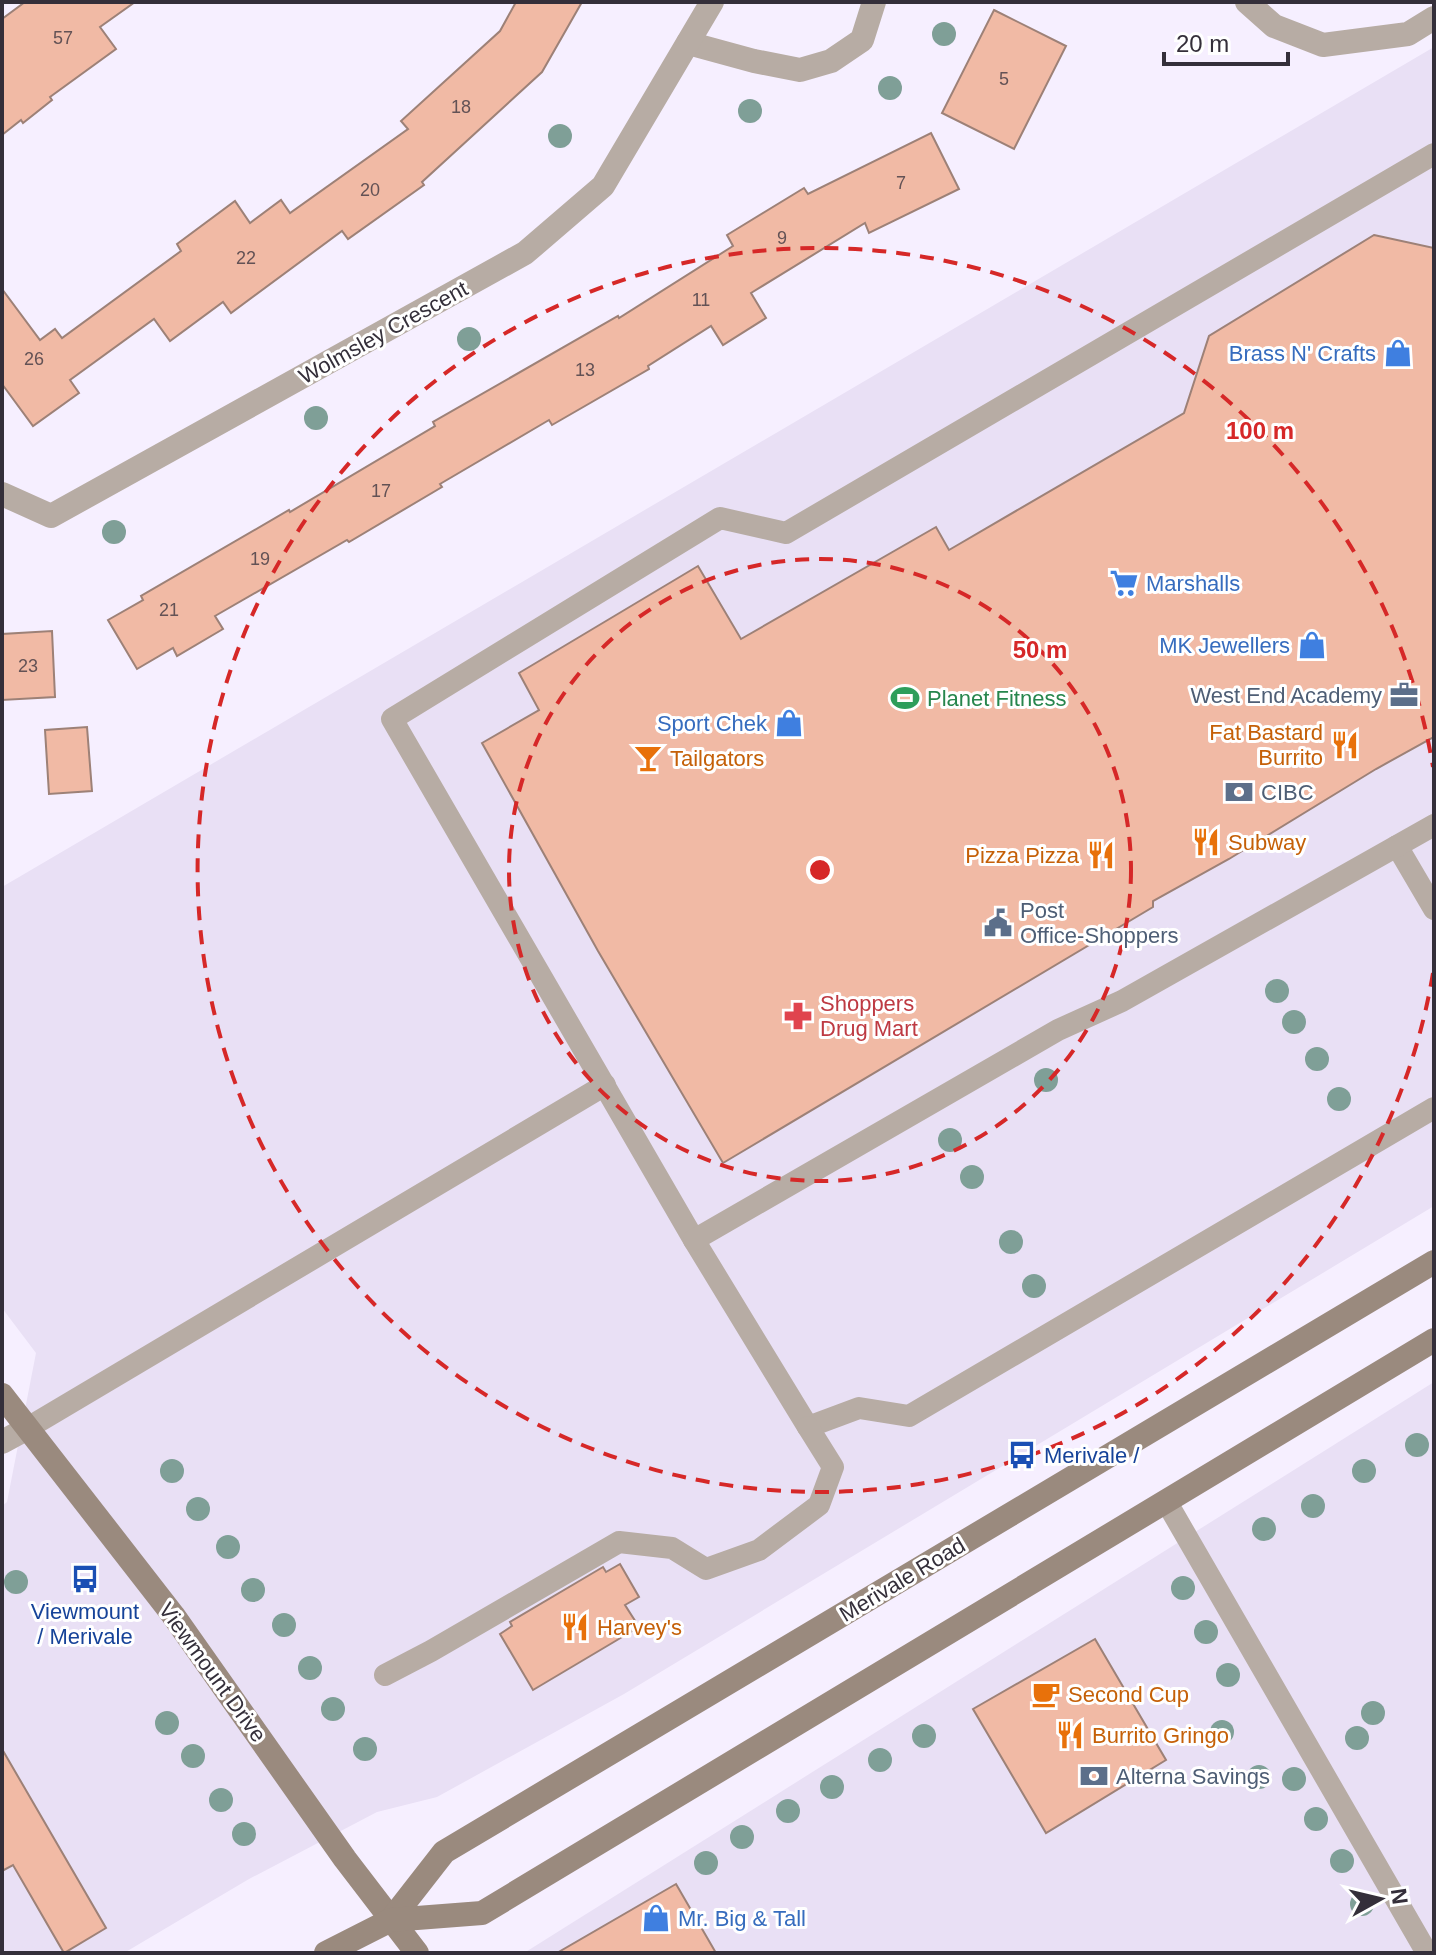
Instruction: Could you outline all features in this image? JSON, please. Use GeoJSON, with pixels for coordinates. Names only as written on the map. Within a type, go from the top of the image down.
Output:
{"type":"FeatureCollection","features":[{"type":"Feature","properties":{"kind":"main road","name":"Merivale Road"},"geometry":{"type":"LineString","coordinates":[[391,1920],[444,1852],[1434,1262]]}},
{"type":"Feature","properties":{"kind":"main road","name":"Merivale Road"},"geometry":{"type":"LineString","coordinates":[[326,1953],[391,1920],[482,1913],[1434,1340]]}},
{"type":"Feature","properties":{"kind":"main road","name":"Viewmount Drive"},"geometry":{"type":"LineString","coordinates":[[2,1395],[173,1615],[417,1953]]}},
{"type":"Feature","properties":{"kind":"street","name":"Wolmsley Crescent"},"geometry":{"type":"LineString","coordinates":[[2,494],[51,516],[525,253],[603,186],[712,2]]}},
{"type":"Feature","properties":{"kind":"street"},"geometry":{"type":"LineString","coordinates":[[688,43],[800,70],[831,61],[862,40],[874,2]]}},
{"type":"Feature","properties":{"kind":"street"},"geometry":{"type":"LineString","coordinates":[[1247,2],[1274,26],[1323,45],[1408,34],[1434,18]]}},
{"type":"Feature","properties":{"kind":"street"},"geometry":{"type":"LineString","coordinates":[[2,1442],[26,1429]]}},
{"type":"Feature","properties":{"kind":"lane"},"geometry":{"type":"LineString","coordinates":[[385,1675],[619,1542],[672,1548],[706,1569],[759,1550],[819,1505],[833,1467],[694,1240],[392,719],[720,518],[786,533],[1434,154]]}},
{"type":"Feature","properties":{"kind":"lane"},"geometry":{"type":"LineString","coordinates":[[694,1240],[1058,1030],[1122,1001],[1434,825]]}},
{"type":"Feature","properties":{"kind":"lane"},"geometry":{"type":"LineString","coordinates":[[1397,846],[1434,909]]}},
{"type":"Feature","properties":{"kind":"lane"},"geometry":{"type":"LineString","coordinates":[[26,1429],[605,1085]]}},
{"type":"Feature","properties":{"kind":"lane"},"geometry":{"type":"LineString","coordinates":[[808,1427],[859,1408],[909,1416],[1434,1108]]}},
{"type":"Feature","properties":{"kind":"lane"},"geometry":{"type":"LineString","coordinates":[[1166,1501],[1427,1953]]}},
{"type":"Feature","properties":{"kind":"shaded area"},"geometry":{"type":"Polygon","coordinates":[[[1434,47],[1434,1206],[624,1694],[437,1797],[377,1812],[249,1879],[124,1953],[2,1953],[2,1506],[7,1502],[36,1353],[2,1308],[2,887],[1434,47]]]}},
{"type":"Feature","properties":{"kind":"shaded area"},"geometry":{"type":"Polygon","coordinates":[[[1434,1382],[1434,1953],[524,1953],[1434,1382]]]}},
{"type":"Feature","properties":{"kind":"building"},"geometry":{"type":"Polygon","coordinates":[[[25,2],[135,2],[100,27],[116,49],[50,97],[52,100],[23,123],[21,120],[2,135],[2,19],[25,2]]]}},
{"type":"Feature","properties":{"kind":"building"},"geometry":{"type":"Polygon","coordinates":[[[516,2],[582,2],[542,72],[422,182],[424,185],[348,239],[342,231],[231,313],[223,302],[170,341],[154,319],[70,380],[79,393],[33,426],[2,384],[2,289],[40,340],[55,329],[62,338],[181,251],[177,244],[235,201],[250,223],[281,200],[290,213],[408,129],[401,121],[500,31],[516,2]]]}},
{"type":"Feature","properties":{"kind":"building"},"geometry":{"type":"Polygon","coordinates":[[[994,10],[1066,46],[1014,149],[942,113],[994,10]]]}},
{"type":"Feature","properties":{"kind":"building"},"geometry":{"type":"Polygon","coordinates":[[[931,133],[959,189],[869,233],[865,223],[751,293],[766,318],[723,345],[711,326],[648,366],[649,369],[552,425],[549,420],[349,542],[347,540],[215,616],[223,629],[177,656],[173,648],[137,669],[108,620],[143,600],[141,596],[435,426],[433,422],[619,318],[733,246],[727,235],[804,188],[808,194],[931,133]]]}},
{"type":"Feature","properties":{"kind":"building"},"geometry":{"type":"Polygon","coordinates":[[[1374,235],[1434,248],[1434,737],[1153,901],[1153,907],[723,1163],[598,951],[482,743],[539,710],[519,673],[698,566],[741,639],[936,527],[949,550],[1184,413],[1209,336],[1374,235]]]}},
{"type":"Feature","properties":{"kind":"building"},"geometry":{"type":"Polygon","coordinates":[[[52,631],[55,697],[2,700],[2,634],[52,631]]]}},
{"type":"Feature","properties":{"kind":"building"},"geometry":{"type":"Polygon","coordinates":[[[87,727],[92,791],[49,794],[45,730],[87,727]]]}},
{"type":"Feature","properties":{"kind":"building","name":"Harvey's"},"geometry":{"type":"Polygon","coordinates":[[[620,1564],[639,1597],[625,1605],[639,1627],[533,1690],[500,1634],[512,1626],[510,1622],[603,1567],[606,1572],[620,1564]]]}},
{"type":"Feature","properties":{"kind":"building"},"geometry":{"type":"Polygon","coordinates":[[[1095,1639],[1166,1760],[1046,1833],[973,1709],[1095,1639]]]}},
{"type":"Feature","properties":{"kind":"building"},"geometry":{"type":"Polygon","coordinates":[[[2,1749],[106,1928],[64,1953],[13,1865],[2,1871],[2,1749]]]}},
{"type":"Feature","properties":{"kind":"building","name":"Mr. Big & Tall"},"geometry":{"type":"Polygon","coordinates":[[[676,1884],[716,1953],[557,1953],[676,1884]]]}},
{"type":"Feature","properties":{"kind":"place","name":"Brass N' Crafts"},"geometry":{"type":"Point","coordinates":[1398,353]}},
{"type":"Feature","properties":{"kind":"place","name":"Marshalls"},"geometry":{"type":"Point","coordinates":[1124,583]}},
{"type":"Feature","properties":{"kind":"place","name":"MK Jewellers"},"geometry":{"type":"Point","coordinates":[1312,645]}},
{"type":"Feature","properties":{"kind":"place","name":"West End Academy"},"geometry":{"type":"Point","coordinates":[1404,695]}},
{"type":"Feature","properties":{"kind":"place","name":"Planet Fitness"},"geometry":{"type":"Point","coordinates":[905,698]}},
{"type":"Feature","properties":{"kind":"place","name":"Sport Chek"},"geometry":{"type":"Point","coordinates":[789,723]}},
{"type":"Feature","properties":{"kind":"place","name":"Fat Bastard Burrito"},"geometry":{"type":"Point","coordinates":[1345,745]}},
{"type":"Feature","properties":{"kind":"place","name":"Tailgators"},"geometry":{"type":"Point","coordinates":[648,758]}},
{"type":"Feature","properties":{"kind":"place","name":"CIBC"},"geometry":{"type":"Point","coordinates":[1239,792]}},
{"type":"Feature","properties":{"kind":"place","name":"Subway"},"geometry":{"type":"Point","coordinates":[1206,842]}},
{"type":"Feature","properties":{"kind":"place","name":"Pizza Pizza"},"geometry":{"type":"Point","coordinates":[1101,855]}},
{"type":"Feature","properties":{"kind":"place","name":"Post Office-Shoppers"},"geometry":{"type":"Point","coordinates":[998,923]}},
{"type":"Feature","properties":{"kind":"place","name":"Shoppers Drug Mart"},"geometry":{"type":"Point","coordinates":[798,1016]}},
{"type":"Feature","properties":{"kind":"place","name":"Merivale /"},"geometry":{"type":"Point","coordinates":[1022,1455]}},
{"type":"Feature","properties":{"kind":"place","name":"Viewmount / Merivale"},"geometry":{"type":"Point","coordinates":[85,1579]}},
{"type":"Feature","properties":{"kind":"place","name":"Harvey's"},"geometry":{"type":"Point","coordinates":[575,1627]}},
{"type":"Feature","properties":{"kind":"place","name":"Second Cup"},"geometry":{"type":"Point","coordinates":[1046,1694]}},
{"type":"Feature","properties":{"kind":"place","name":"Burrito Gringo"},"geometry":{"type":"Point","coordinates":[1070,1735]}},
{"type":"Feature","properties":{"kind":"place","name":"Alterna Savings"},"geometry":{"type":"Point","coordinates":[1094,1776]}},
{"type":"Feature","properties":{"kind":"place","name":"Mr. Big & Tall"},"geometry":{"type":"Point","coordinates":[656,1918]}}]}
